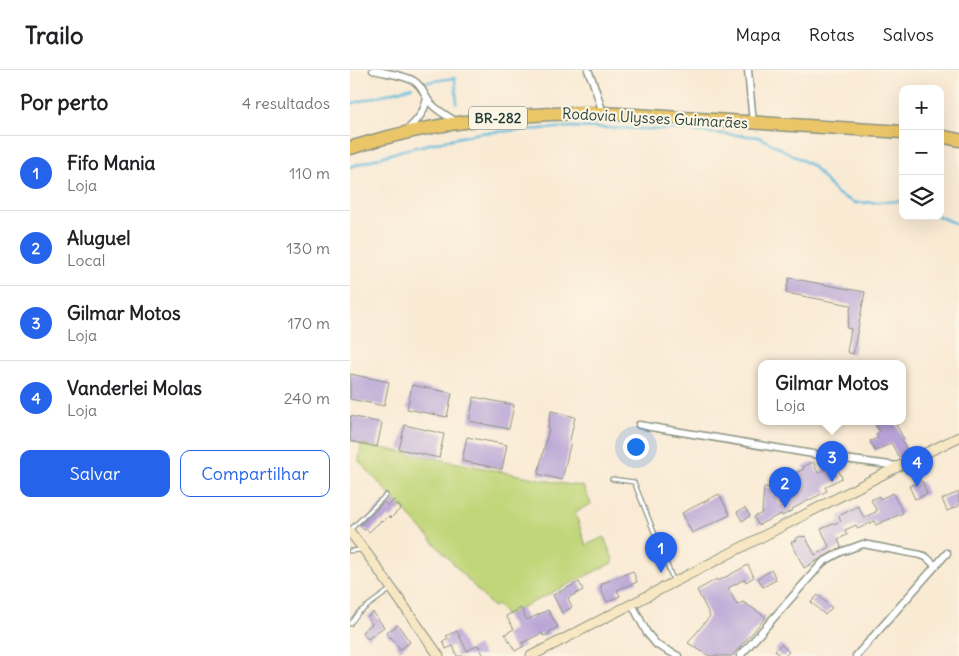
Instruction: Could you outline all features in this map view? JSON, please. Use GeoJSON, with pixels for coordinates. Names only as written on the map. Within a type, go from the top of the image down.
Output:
{"type":"FeatureCollection","features":[{"type":"Feature","properties":{"kind":"highway","name":"Rodovia Ulysses Guimarães"},"geometry":{"type":"LineString","coordinates":[[350,148],[406,132],[457,123],[526,115],[604,113],[899,132]]}},
{"type":"Feature","properties":{"kind":"highway"},"geometry":{"type":"LineString","coordinates":[[944,137],[959,140]]}},
{"type":"Feature","properties":{"kind":"main road"},"geometry":{"type":"LineString","coordinates":[[531,656],[899,466],[959,437]]}},
{"type":"Feature","properties":{"kind":"main road"},"geometry":{"type":"LineString","coordinates":[[350,531],[439,656]]}},
{"type":"Feature","properties":{"kind":"street"},"geometry":{"type":"LineString","coordinates":[[373,70],[412,80],[420,86],[427,100],[457,123]]}},
{"type":"Feature","properties":{"kind":"street"},"geometry":{"type":"LineString","coordinates":[[588,70],[604,113]]}},
{"type":"Feature","properties":{"kind":"street"},"geometry":{"type":"LineString","coordinates":[[748,70],[754,123]]}},
{"type":"Feature","properties":{"kind":"street"},"geometry":{"type":"LineString","coordinates":[[406,132],[425,109],[427,100]]}},
{"type":"Feature","properties":{"kind":"street"},"geometry":{"type":"LineString","coordinates":[[639,425],[837,458],[899,466]]}},
{"type":"Feature","properties":{"kind":"street"},"geometry":{"type":"LineString","coordinates":[[740,656],[823,562],[830,557],[863,544],[921,555],[936,566]]}},
{"type":"Feature","properties":{"kind":"street"},"geometry":{"type":"LineString","coordinates":[[856,656],[947,553]]}},
{"type":"Feature","properties":{"kind":"street"},"geometry":{"type":"LineString","coordinates":[[632,604],[647,633],[657,645],[678,656]]}},
{"type":"Feature","properties":{"kind":"lane"},"geometry":{"type":"LineString","coordinates":[[612,479],[634,482],[675,582]]}},
{"type":"Feature","properties":{"kind":"lane"},"geometry":{"type":"LineString","coordinates":[[350,531],[386,495]]}},
{"type":"Feature","properties":{"kind":"lane"},"geometry":{"type":"LineString","coordinates":[[350,551],[364,550]]}},
{"type":"Feature","properties":{"kind":"lane"},"geometry":{"type":"LineString","coordinates":[[350,624],[358,613],[392,588]]}},
{"type":"Feature","properties":{"kind":"green space"},"geometry":{"type":"Polygon","coordinates":[[[361,444],[583,486],[591,504],[575,512],[586,545],[604,537],[614,562],[506,616],[498,605],[493,607],[359,461],[361,444]]]}},
{"type":"Feature","properties":{"kind":"building"},"geometry":{"type":"Polygon","coordinates":[[[789,278],[865,292],[853,354],[847,352],[851,329],[847,328],[851,305],[786,293],[789,278]]]}},
{"type":"Feature","properties":{"kind":"building"},"geometry":{"type":"Polygon","coordinates":[[[350,374],[389,382],[384,406],[350,399],[350,374]]]}},
{"type":"Feature","properties":{"kind":"building"},"geometry":{"type":"Polygon","coordinates":[[[412,385],[452,393],[447,417],[407,409],[412,385]]]}},
{"type":"Feature","properties":{"kind":"building"},"geometry":{"type":"Polygon","coordinates":[[[474,397],[514,405],[509,429],[469,421],[474,397]]]}},
{"type":"Feature","properties":{"kind":"building"},"geometry":{"type":"Polygon","coordinates":[[[551,411],[575,417],[562,480],[538,474],[551,411]]]}},
{"type":"Feature","properties":{"kind":"building"},"geometry":{"type":"Polygon","coordinates":[[[350,416],[382,423],[377,447],[350,441],[350,416]]]}},
{"type":"Feature","properties":{"kind":"building"},"geometry":{"type":"Polygon","coordinates":[[[405,425],[444,434],[439,458],[399,449],[405,425]]]}},
{"type":"Feature","properties":{"kind":"building"},"geometry":{"type":"Polygon","coordinates":[[[876,425],[896,425],[904,439],[902,440],[908,452],[899,457],[891,443],[875,451],[870,441],[878,438],[876,434],[880,432],[876,425]]]}},
{"type":"Feature","properties":{"kind":"building"},"geometry":{"type":"Polygon","coordinates":[[[467,437],[507,445],[502,469],[462,461],[467,437]]]}},
{"type":"Feature","properties":{"kind":"building"},"geometry":{"type":"Polygon","coordinates":[[[813,462],[818,473],[831,465],[837,467],[842,478],[825,487],[827,491],[782,516],[781,514],[758,525],[754,517],[762,513],[764,487],[772,488],[772,495],[780,495],[779,505],[796,496],[792,488],[795,487],[789,476],[804,469],[803,467],[813,462]]]}},
{"type":"Feature","properties":{"kind":"building"},"geometry":{"type":"Polygon","coordinates":[[[922,481],[927,494],[915,499],[909,486],[922,481]]]}},
{"type":"Feature","properties":{"kind":"building"},"geometry":{"type":"Polygon","coordinates":[[[959,492],[959,506],[947,511],[942,499],[959,492]]]}},
{"type":"Feature","properties":{"kind":"building"},"geometry":{"type":"Polygon","coordinates":[[[893,493],[903,513],[876,525],[874,521],[858,529],[856,525],[845,530],[847,535],[838,539],[841,547],[804,568],[791,542],[801,536],[805,536],[815,555],[829,547],[821,529],[841,521],[839,516],[858,506],[864,518],[877,511],[871,500],[879,496],[880,499],[893,493]]]}},
{"type":"Feature","properties":{"kind":"building"},"geometry":{"type":"Polygon","coordinates":[[[719,494],[730,515],[692,533],[682,513],[719,494]]]}},
{"type":"Feature","properties":{"kind":"building"},"geometry":{"type":"Polygon","coordinates":[[[394,500],[401,508],[391,518],[389,516],[381,521],[369,532],[360,526],[384,502],[388,506],[394,500]]]}},
{"type":"Feature","properties":{"kind":"building"},"geometry":{"type":"Polygon","coordinates":[[[745,508],[750,516],[742,521],[737,512],[745,508]]]}},
{"type":"Feature","properties":{"kind":"building"},"geometry":{"type":"Polygon","coordinates":[[[748,565],[754,577],[746,582],[745,579],[728,588],[737,605],[743,602],[766,617],[732,656],[709,656],[688,643],[710,616],[697,590],[748,565]]]}},
{"type":"Feature","properties":{"kind":"building"},"geometry":{"type":"Polygon","coordinates":[[[772,570],[776,580],[763,587],[758,578],[772,570]]]}},
{"type":"Feature","properties":{"kind":"building"},"geometry":{"type":"Polygon","coordinates":[[[633,571],[637,582],[617,590],[620,596],[607,602],[600,587],[602,586],[601,584],[633,571]]]}},
{"type":"Feature","properties":{"kind":"building"},"geometry":{"type":"Polygon","coordinates":[[[579,582],[583,590],[568,598],[572,607],[562,613],[553,595],[579,582]]]}},
{"type":"Feature","properties":{"kind":"building"},"geometry":{"type":"Polygon","coordinates":[[[818,595],[832,608],[825,615],[811,602],[818,595]]]}},
{"type":"Feature","properties":{"kind":"building"},"geometry":{"type":"Polygon","coordinates":[[[521,608],[527,620],[548,610],[558,627],[549,632],[549,634],[543,636],[542,633],[522,643],[524,646],[515,651],[505,634],[514,629],[506,616],[521,608]]]}},
{"type":"Feature","properties":{"kind":"building"},"geometry":{"type":"Polygon","coordinates":[[[373,612],[384,627],[368,639],[362,632],[372,624],[367,617],[373,612]]]}},
{"type":"Feature","properties":{"kind":"building"},"geometry":{"type":"Polygon","coordinates":[[[398,625],[410,642],[400,650],[386,633],[398,625]]]}},
{"type":"Feature","properties":{"kind":"building"},"geometry":{"type":"Polygon","coordinates":[[[457,631],[467,651],[478,645],[484,656],[457,656],[453,646],[446,649],[443,641],[448,638],[446,636],[457,631]]]}},
{"type":"Feature","properties":{"kind":"building"},"geometry":{"type":"Polygon","coordinates":[[[781,644],[789,652],[785,656],[780,656],[775,650],[781,644]]]}},
{"type":"Feature","properties":{"kind":"waterway"},"geometry":{"type":"LineString","coordinates":[[426,82],[455,78],[457,103]]}},
{"type":"Feature","properties":{"kind":"waterway"},"geometry":{"type":"LineString","coordinates":[[350,104],[412,87]]}},
{"type":"Feature","properties":{"kind":"waterway"},"geometry":{"type":"LineString","coordinates":[[350,167],[403,150],[479,133],[572,127],[678,130],[759,137],[813,166],[836,193],[855,203],[899,201]]}},
{"type":"Feature","properties":{"kind":"waterway"},"geometry":{"type":"LineString","coordinates":[[944,219],[959,225]]}},
{"type":"Feature","properties":{"kind":"place","name":"Gilmar Motos"},"geometry":{"type":"Point","coordinates":[832,482]}},
{"type":"Feature","properties":{"kind":"place","name":"Vanderlei Molas"},"geometry":{"type":"Point","coordinates":[917,487]}},
{"type":"Feature","properties":{"kind":"place","name":"Aluguel"},"geometry":{"type":"Point","coordinates":[785,508]}},
{"type":"Feature","properties":{"kind":"place","name":"Fifo Mania"},"geometry":{"type":"Point","coordinates":[661,573]}}]}
